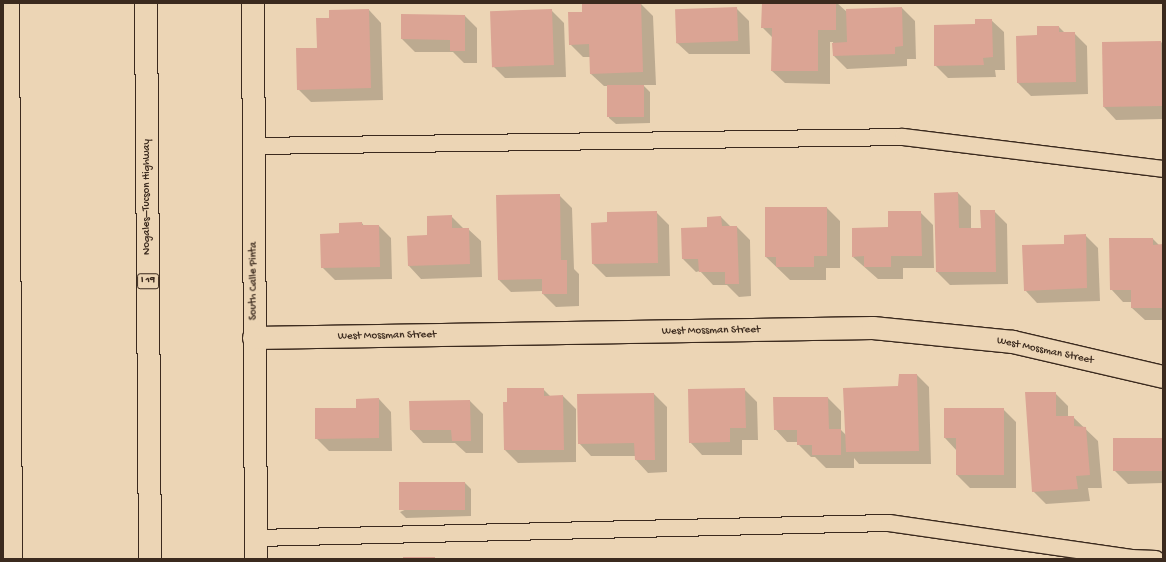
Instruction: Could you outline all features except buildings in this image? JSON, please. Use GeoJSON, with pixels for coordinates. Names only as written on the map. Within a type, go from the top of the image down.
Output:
{"type":"FeatureCollection","features":[{"type":"Feature","properties":{"kind":"main road"},"geometry":{"type":"LineString","coordinates":[[8,3],[11,559]]}},
{"type":"Feature","properties":{"kind":"main road","name":"Nogales–Tucson Highway"},"geometry":{"type":"LineString","coordinates":[[146,3],[150,559]]}},
{"type":"Feature","properties":{"kind":"main road","name":"South Calle Pinta"},"geometry":{"type":"LineString","coordinates":[[253,3],[256,548]]}},
{"type":"Feature","properties":{"kind":"main road","name":"West Mossman Street"},"geometry":{"type":"LineString","coordinates":[[254,338],[873,328],[1013,342],[1163,377]]}},
{"type":"Feature","properties":{"kind":"lane"},"geometry":{"type":"LineString","coordinates":[[254,146],[903,137],[1163,169]]}},
{"type":"Feature","properties":{"kind":"lane"},"geometry":{"type":"LineString","coordinates":[[256,548],[889,523],[1131,558],[1156,559]]}}]}
